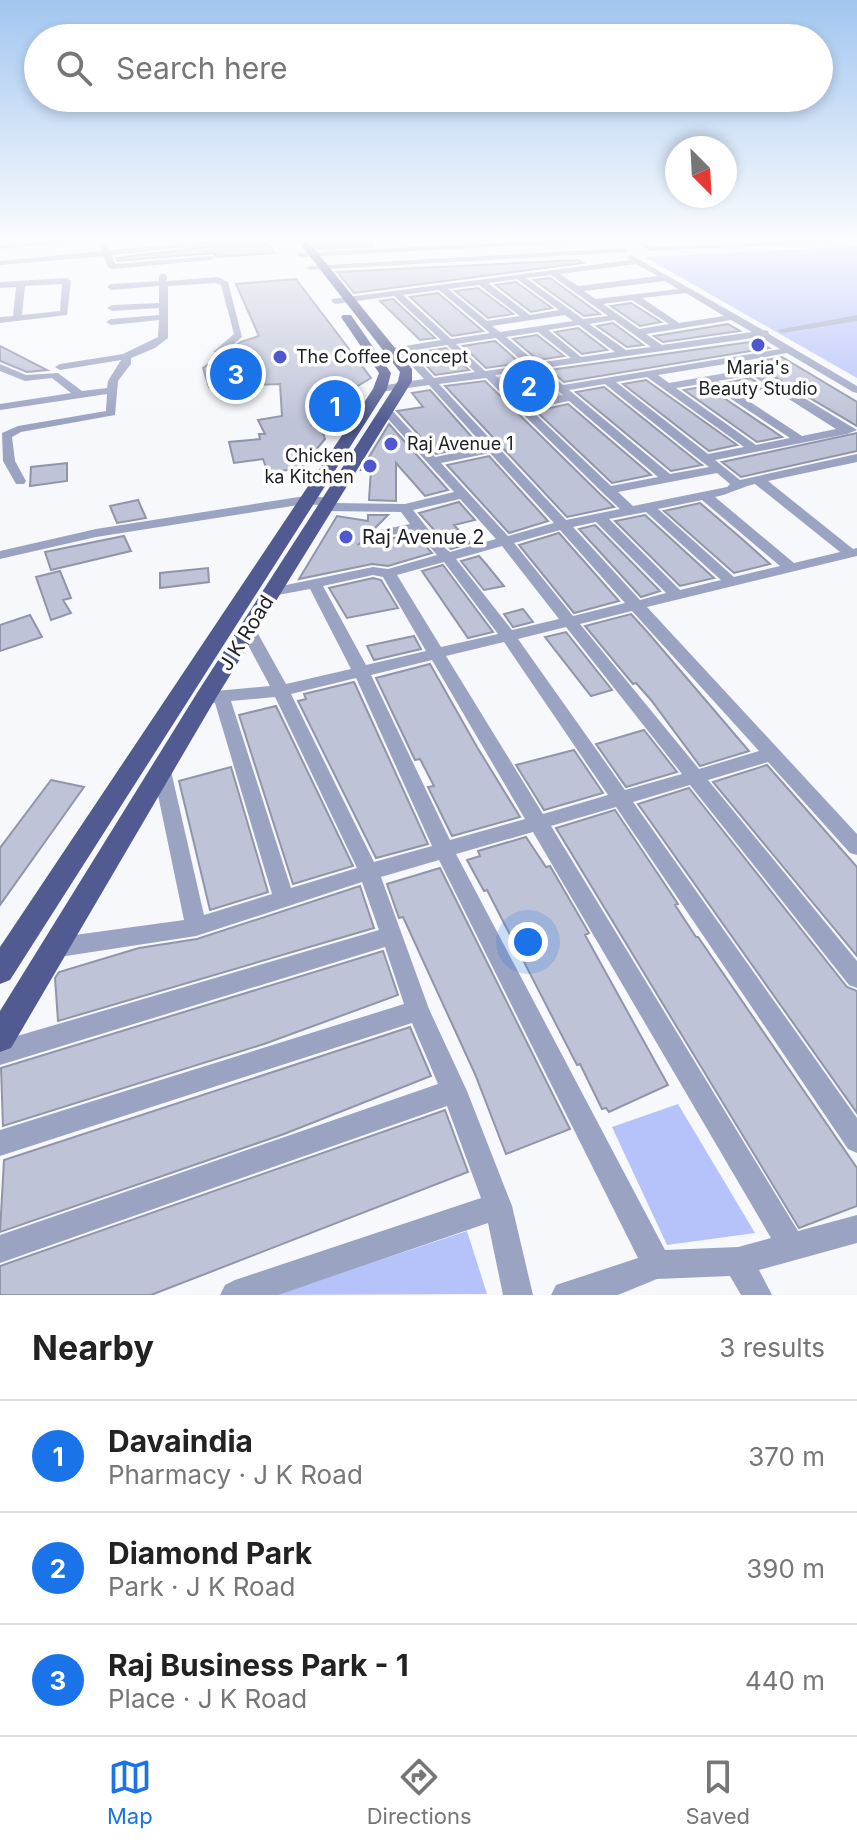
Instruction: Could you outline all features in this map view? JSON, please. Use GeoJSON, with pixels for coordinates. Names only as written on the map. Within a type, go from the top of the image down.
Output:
{"type":"FeatureCollection","features":[{"type":"Feature","properties":{"kind":"main road"},"geometry":{"type":"LineString","coordinates":[[343,301],[392,387]]}},
{"type":"Feature","properties":{"kind":"main road"},"geometry":{"type":"LineString","coordinates":[[344,301],[397,350],[392,387]]}},
{"type":"Feature","properties":{"kind":"main road","name":"J K Road"},"geometry":{"type":"LineString","coordinates":[[0,971],[190,679],[319,502],[392,387]]}},
{"type":"Feature","properties":{"kind":"main road","name":"J K Road"},"geometry":{"type":"LineString","coordinates":[[0,1038],[52,948],[213,693],[272,592],[319,502]]}},
{"type":"Feature","properties":{"kind":"main road"},"geometry":{"type":"LineString","coordinates":[[190,679],[213,693]]}},
{"type":"Feature","properties":{"kind":"street"},"geometry":{"type":"LineString","coordinates":[[17,301],[17,318]]}},
{"type":"Feature","properties":{"kind":"street"},"geometry":{"type":"LineString","coordinates":[[0,320],[64,313],[65,301]]}},
{"type":"Feature","properties":{"kind":"street"},"geometry":{"type":"LineString","coordinates":[[60,367],[145,351],[163,338],[164,301]]}},
{"type":"Feature","properties":{"kind":"street"},"geometry":{"type":"LineString","coordinates":[[218,352],[239,335],[230,301]]}},
{"type":"Feature","properties":{"kind":"street"},"geometry":{"type":"LineString","coordinates":[[405,301],[522,407],[630,511]]}},
{"type":"Feature","properties":{"kind":"street"},"geometry":{"type":"LineString","coordinates":[[458,301],[668,479]]}},
{"type":"Feature","properties":{"kind":"street"},"geometry":{"type":"LineString","coordinates":[[506,301],[528,318]]}},
{"type":"Feature","properties":{"kind":"street"},"geometry":{"type":"LineString","coordinates":[[553,301],[623,353]]}},
{"type":"Feature","properties":{"kind":"street"},"geometry":{"type":"LineString","coordinates":[[595,302],[599,301]]}},
{"type":"Feature","properties":{"kind":"street"},"geometry":{"type":"LineString","coordinates":[[641,301],[678,326]]}},
{"type":"Feature","properties":{"kind":"street"},"geometry":{"type":"LineString","coordinates":[[706,301],[857,388]]}},
{"type":"Feature","properties":{"kind":"street"},"geometry":{"type":"LineString","coordinates":[[709,301],[857,388]]}},
{"type":"Feature","properties":{"kind":"street"},"geometry":{"type":"LineString","coordinates":[[595,302],[660,348]]}},
{"type":"Feature","properties":{"kind":"street"},"geometry":{"type":"LineString","coordinates":[[112,308],[164,305]]}},
{"type":"Feature","properties":{"kind":"street"},"geometry":{"type":"LineString","coordinates":[[485,324],[567,312]]}},
{"type":"Feature","properties":{"kind":"street"},"geometry":{"type":"LineString","coordinates":[[111,322],[164,317]]}},
{"type":"Feature","properties":{"kind":"street"},"geometry":{"type":"LineString","coordinates":[[397,350],[617,317]]}},
{"type":"Feature","properties":{"kind":"street"},"geometry":{"type":"LineString","coordinates":[[638,332],[733,317]]}},
{"type":"Feature","properties":{"kind":"street"},"geometry":{"type":"LineString","coordinates":[[782,330],[857,318]]}},
{"type":"Feature","properties":{"kind":"street"},"geometry":{"type":"LineString","coordinates":[[540,329],[579,360]]}},
{"type":"Feature","properties":{"kind":"street"},"geometry":{"type":"LineString","coordinates":[[763,333],[392,387],[434,461],[505,541],[857,978]]}},
{"type":"Feature","properties":{"kind":"street"},"geometry":{"type":"LineString","coordinates":[[703,341],[852,430]]}},
{"type":"Feature","properties":{"kind":"street"},"geometry":{"type":"LineString","coordinates":[[397,350],[433,383],[857,847]]}},
{"type":"Feature","properties":{"kind":"street"},"geometry":{"type":"LineString","coordinates":[[561,388],[789,350]]}},
{"type":"Feature","properties":{"kind":"street"},"geometry":{"type":"LineString","coordinates":[[20,481],[9,461],[6,435],[18,429],[111,413],[113,381],[126,364],[126,357]]}},
{"type":"Feature","properties":{"kind":"street"},"geometry":{"type":"LineString","coordinates":[[0,367],[25,378],[54,375],[80,395]]}},
{"type":"Feature","properties":{"kind":"street"},"geometry":{"type":"LineString","coordinates":[[667,387],[753,371]]}},
{"type":"Feature","properties":{"kind":"street"},"geometry":{"type":"LineString","coordinates":[[648,373],[754,449]]}},
{"type":"Feature","properties":{"kind":"street"},"geometry":{"type":"LineString","coordinates":[[708,379],[800,440]]}},
{"type":"Feature","properties":{"kind":"street"},"geometry":{"type":"LineString","coordinates":[[607,380],[738,484]]}},
{"type":"Feature","properties":{"kind":"street"},"geometry":{"type":"LineString","coordinates":[[0,407],[113,390]]}},
{"type":"Feature","properties":{"kind":"street"},"geometry":{"type":"LineString","coordinates":[[522,407],[571,397]]}},
{"type":"Feature","properties":{"kind":"street"},"geometry":{"type":"LineString","coordinates":[[705,458],[852,430]]}},
{"type":"Feature","properties":{"kind":"street"},"geometry":{"type":"LineString","coordinates":[[434,461],[493,449]]}},
{"type":"Feature","properties":{"kind":"street"},"geometry":{"type":"LineString","coordinates":[[272,592],[373,571],[388,573],[563,525],[731,490],[738,484],[857,458]]}},
{"type":"Feature","properties":{"kind":"street"},"geometry":{"type":"LineString","coordinates":[[608,490],[719,469]]}},
{"type":"Feature","properties":{"kind":"street"},"geometry":{"type":"LineString","coordinates":[[758,480],[854,553]]}},
{"type":"Feature","properties":{"kind":"street"},"geometry":{"type":"LineString","coordinates":[[0,555],[96,533],[319,502],[405,508],[463,494]]}},
{"type":"Feature","properties":{"kind":"street"},"geometry":{"type":"LineString","coordinates":[[704,495],[791,568]]}},
{"type":"Feature","properties":{"kind":"street"},"geometry":{"type":"LineString","coordinates":[[648,507],[731,582]]}},
{"type":"Feature","properties":{"kind":"street"},"geometry":{"type":"LineString","coordinates":[[405,508],[435,547],[447,556],[507,635],[857,1140]]}},
{"type":"Feature","properties":{"kind":"street"},"geometry":{"type":"LineString","coordinates":[[599,517],[677,596]]}},
{"type":"Feature","properties":{"kind":"street"},"geometry":{"type":"LineString","coordinates":[[371,536],[419,526]]}},
{"type":"Feature","properties":{"kind":"street"},"geometry":{"type":"LineString","coordinates":[[284,900],[213,693],[281,691],[854,553]]}},
{"type":"Feature","properties":{"kind":"street"},"geometry":{"type":"LineString","coordinates":[[388,573],[791,1245]]}},
{"type":"Feature","properties":{"kind":"street"},"geometry":{"type":"LineString","coordinates":[[314,583],[361,671],[444,850],[657,1265]]}},
{"type":"Feature","properties":{"kind":"street"},"geometry":{"type":"LineString","coordinates":[[249,632],[369,872],[418,1010],[454,1091],[498,1206],[518,1295]]}},
{"type":"Feature","properties":{"kind":"street"},"geometry":{"type":"LineString","coordinates":[[52,948],[196,927],[369,872],[772,754]]}},
{"type":"Feature","properties":{"kind":"street"},"geometry":{"type":"LineString","coordinates":[[162,771],[196,927]]}},
{"type":"Feature","properties":{"kind":"street"},"geometry":{"type":"LineString","coordinates":[[0,1053],[393,935]]}},
{"type":"Feature","properties":{"kind":"street"},"geometry":{"type":"LineString","coordinates":[[0,1143],[418,1010]]}},
{"type":"Feature","properties":{"kind":"street"},"geometry":{"type":"LineString","coordinates":[[0,1249],[454,1091]]}},
{"type":"Feature","properties":{"kind":"street"},"geometry":{"type":"LineString","coordinates":[[235,1295],[498,1206]]}},
{"type":"Feature","properties":{"kind":"street"},"geometry":{"type":"LineString","coordinates":[[566,1295],[623,1288],[657,1265],[738,1261],[857,1229]]}},
{"type":"Feature","properties":{"kind":"street"},"geometry":{"type":"LineString","coordinates":[[738,1261],[757,1295]]}},
{"type":"Feature","properties":{"kind":"shaded area"},"geometry":{"type":"Polygon","coordinates":[[[723,301],[857,301],[857,378],[723,301]]]}},
{"type":"Feature","properties":{"kind":"shaded area"},"geometry":{"type":"Polygon","coordinates":[[[535,371],[562,396],[524,402],[497,377],[535,371]]]}},
{"type":"Feature","properties":{"kind":"shaded area"},"geometry":{"type":"Polygon","coordinates":[[[678,1104],[755,1233],[667,1245],[612,1127],[678,1104]]]}},
{"type":"Feature","properties":{"kind":"shaded area"},"geometry":{"type":"Polygon","coordinates":[[[467,1231],[487,1294],[276,1295],[467,1231]]]}},
{"type":"Feature","properties":{"kind":"building"},"geometry":{"type":"Polygon","coordinates":[[[244,301],[313,301],[371,378],[356,387],[334,417],[318,418],[325,439],[301,468],[268,473],[263,459],[234,463],[229,442],[260,439],[259,434],[265,434],[258,420],[282,416],[280,384],[209,387],[203,368],[241,342],[259,336],[244,301]]]}},
{"type":"Feature","properties":{"kind":"building"},"geometry":{"type":"Polygon","coordinates":[[[380,301],[396,301],[435,338],[420,340],[380,301]]]}},
{"type":"Feature","properties":{"kind":"building"},"geometry":{"type":"Polygon","coordinates":[[[415,301],[448,301],[483,331],[452,336],[415,301]]]}},
{"type":"Feature","properties":{"kind":"building"},"geometry":{"type":"Polygon","coordinates":[[[468,301],[496,301],[513,314],[488,318],[468,301]]]}},
{"type":"Feature","properties":{"kind":"building"},"geometry":{"type":"Polygon","coordinates":[[[517,301],[543,301],[552,308],[531,312],[517,301]]]}},
{"type":"Feature","properties":{"kind":"building"},"geometry":{"type":"Polygon","coordinates":[[[564,301],[583,301],[600,314],[584,316],[564,301]]]}},
{"type":"Feature","properties":{"kind":"building"},"geometry":{"type":"Polygon","coordinates":[[[631,303],[661,322],[640,326],[611,306],[631,303]]]}},
{"type":"Feature","properties":{"kind":"building"},"geometry":{"type":"Polygon","coordinates":[[[613,323],[643,345],[627,347],[597,326],[613,323]]]}},
{"type":"Feature","properties":{"kind":"building"},"geometry":{"type":"Polygon","coordinates":[[[728,324],[740,331],[663,342],[654,336],[728,324]]]}},
{"type":"Feature","properties":{"kind":"building"},"geometry":{"type":"Polygon","coordinates":[[[578,328],[607,350],[582,354],[555,332],[578,328]]]}},
{"type":"Feature","properties":{"kind":"building"},"geometry":{"type":"Polygon","coordinates":[[[537,335],[564,356],[538,360],[513,339],[537,335]]]}},
{"type":"Feature","properties":{"kind":"building"},"geometry":{"type":"Polygon","coordinates":[[[495,341],[520,363],[486,368],[463,346],[495,341]]]}},
{"type":"Feature","properties":{"kind":"building"},"geometry":{"type":"Polygon","coordinates":[[[757,341],[769,348],[564,382],[550,370],[757,341]]]}},
{"type":"Feature","properties":{"kind":"building"},"geometry":{"type":"Polygon","coordinates":[[[0,346],[47,370],[27,372],[0,361],[0,346]]]}},
{"type":"Feature","properties":{"kind":"building"},"geometry":{"type":"Polygon","coordinates":[[[446,348],[469,370],[435,375],[415,353],[446,348]]]}},
{"type":"Feature","properties":{"kind":"building"},"geometry":{"type":"Polygon","coordinates":[[[782,357],[857,402],[857,426],[751,363],[782,357]]]}},
{"type":"Feature","properties":{"kind":"building"},"geometry":{"type":"Polygon","coordinates":[[[750,378],[766,388],[741,393],[726,383],[750,378]]]}},
{"type":"Feature","properties":{"kind":"building"},"geometry":{"type":"Polygon","coordinates":[[[646,380],[737,445],[709,451],[623,384],[646,380]]]}},
{"type":"Feature","properties":{"kind":"building"},"geometry":{"type":"Polygon","coordinates":[[[485,381],[614,507],[567,517],[445,386],[485,381]]]}},
{"type":"Feature","properties":{"kind":"building"},"geometry":{"type":"Polygon","coordinates":[[[706,386],[782,437],[757,442],[684,390],[706,386]]]}},
{"type":"Feature","properties":{"kind":"building"},"geometry":{"type":"Polygon","coordinates":[[[604,387],[702,465],[671,471],[576,392],[604,387]]]}},
{"type":"Feature","properties":{"kind":"building"},"geometry":{"type":"Polygon","coordinates":[[[430,390],[479,445],[436,454],[397,411],[423,407],[412,393],[430,390]]]}},
{"type":"Feature","properties":{"kind":"building"},"geometry":{"type":"Polygon","coordinates":[[[568,404],[651,475],[612,483],[536,411],[568,404]]]}},
{"type":"Feature","properties":{"kind":"building"},"geometry":{"type":"Polygon","coordinates":[[[389,424],[448,490],[425,496],[396,463],[396,501],[369,500],[371,469],[361,470],[389,424]]]}},
{"type":"Feature","properties":{"kind":"building"},"geometry":{"type":"Polygon","coordinates":[[[857,433],[857,451],[741,477],[722,462],[857,433]]]}},
{"type":"Feature","properties":{"kind":"building"},"geometry":{"type":"Polygon","coordinates":[[[489,456],[548,521],[509,533],[447,465],[489,456]]]}},
{"type":"Feature","properties":{"kind":"building"},"geometry":{"type":"Polygon","coordinates":[[[67,463],[67,481],[30,486],[31,467],[67,463]]]}},
{"type":"Feature","properties":{"kind":"building"},"geometry":{"type":"Polygon","coordinates":[[[138,500],[146,518],[117,523],[110,506],[138,500]]]}},
{"type":"Feature","properties":{"kind":"building"},"geometry":{"type":"Polygon","coordinates":[[[459,502],[475,520],[454,525],[470,543],[451,549],[419,513],[459,502]]]}},
{"type":"Feature","properties":{"kind":"building"},"geometry":{"type":"Polygon","coordinates":[[[700,503],[770,564],[734,573],[664,511],[700,503]]]}},
{"type":"Feature","properties":{"kind":"building"},"geometry":{"type":"Polygon","coordinates":[[[368,515],[388,515],[375,528],[364,531],[359,544],[415,534],[432,553],[388,566],[372,564],[299,579],[337,516],[368,521],[368,515]]]}},
{"type":"Feature","properties":{"kind":"building"},"geometry":{"type":"Polygon","coordinates":[[[645,515],[714,578],[680,586],[615,521],[645,515]]]}},
{"type":"Feature","properties":{"kind":"building"},"geometry":{"type":"Polygon","coordinates":[[[595,525],[660,591],[641,597],[579,529],[595,525]]]}},
{"type":"Feature","properties":{"kind":"building"},"geometry":{"type":"Polygon","coordinates":[[[559,533],[619,601],[574,613],[519,545],[559,533]]]}},
{"type":"Feature","properties":{"kind":"building"},"geometry":{"type":"Polygon","coordinates":[[[124,536],[131,551],[51,570],[45,552],[124,536]]]}},
{"type":"Feature","properties":{"kind":"building"},"geometry":{"type":"Polygon","coordinates":[[[479,556],[504,586],[484,590],[461,561],[479,556]]]}},
{"type":"Feature","properties":{"kind":"building"},"geometry":{"type":"Polygon","coordinates":[[[443,565],[493,632],[468,638],[422,571],[443,565]]]}},
{"type":"Feature","properties":{"kind":"building"},"geometry":{"type":"Polygon","coordinates":[[[208,568],[209,582],[160,588],[160,573],[208,568]]]}},
{"type":"Feature","properties":{"kind":"building"},"geometry":{"type":"Polygon","coordinates":[[[60,571],[71,598],[63,600],[71,613],[51,620],[36,577],[60,571]]]}},
{"type":"Feature","properties":{"kind":"building"},"geometry":{"type":"Polygon","coordinates":[[[373,578],[381,580],[398,608],[347,618],[329,588],[373,578]]]}},
{"type":"Feature","properties":{"kind":"building"},"geometry":{"type":"Polygon","coordinates":[[[523,609],[533,622],[513,627],[504,614],[523,609]]]}},
{"type":"Feature","properties":{"kind":"building"},"geometry":{"type":"Polygon","coordinates":[[[631,614],[749,751],[700,766],[651,700],[636,683],[633,684],[585,626],[631,614]]]}},
{"type":"Feature","properties":{"kind":"building"},"geometry":{"type":"Polygon","coordinates":[[[30,615],[42,637],[0,651],[0,625],[30,615]]]}},
{"type":"Feature","properties":{"kind":"building"},"geometry":{"type":"Polygon","coordinates":[[[566,632],[612,690],[591,696],[545,637],[566,632]]]}},
{"type":"Feature","properties":{"kind":"building"},"geometry":{"type":"Polygon","coordinates":[[[414,636],[421,649],[374,660],[367,646],[414,636]]]}},
{"type":"Feature","properties":{"kind":"building"},"geometry":{"type":"Polygon","coordinates":[[[430,664],[520,817],[452,836],[428,787],[434,786],[420,759],[415,760],[376,678],[430,664]]]}},
{"type":"Feature","properties":{"kind":"building"},"geometry":{"type":"Polygon","coordinates":[[[354,682],[428,844],[376,858],[298,701],[306,699],[304,694],[354,682]]]}},
{"type":"Feature","properties":{"kind":"building"},"geometry":{"type":"Polygon","coordinates":[[[276,706],[353,866],[293,884],[239,715],[276,706]]]}},
{"type":"Feature","properties":{"kind":"building"},"geometry":{"type":"Polygon","coordinates":[[[644,730],[677,772],[626,787],[596,744],[644,730]]]}},
{"type":"Feature","properties":{"kind":"building"},"geometry":{"type":"Polygon","coordinates":[[[574,750],[603,793],[544,810],[516,765],[574,750]]]}},
{"type":"Feature","properties":{"kind":"building"},"geometry":{"type":"Polygon","coordinates":[[[767,765],[857,867],[857,956],[713,782],[767,765]]]}},
{"type":"Feature","properties":{"kind":"building"},"geometry":{"type":"Polygon","coordinates":[[[231,767],[268,892],[210,910],[179,781],[231,767]]]}},
{"type":"Feature","properties":{"kind":"building"},"geometry":{"type":"Polygon","coordinates":[[[51,780],[84,787],[0,905],[0,848],[51,780]]]}},
{"type":"Feature","properties":{"kind":"building"},"geometry":{"type":"Polygon","coordinates":[[[689,788],[847,987],[857,991],[857,1113],[638,804],[689,788]]]}},
{"type":"Feature","properties":{"kind":"building"},"geometry":{"type":"Polygon","coordinates":[[[615,810],[678,904],[675,905],[696,937],[857,1168],[857,1206],[799,1228],[556,828],[615,810]]]}},
{"type":"Feature","properties":{"kind":"building"},"geometry":{"type":"Polygon","coordinates":[[[526,837],[546,867],[550,866],[589,933],[585,935],[668,1085],[609,1112],[606,1108],[602,1109],[580,1064],[577,1065],[487,890],[484,891],[467,860],[480,856],[478,851],[526,837]]]}},
{"type":"Feature","properties":{"kind":"building"},"geometry":{"type":"Polygon","coordinates":[[[440,868],[570,1129],[506,1154],[475,1074],[403,917],[399,918],[387,884],[440,868]]]}},
{"type":"Feature","properties":{"kind":"building"},"geometry":{"type":"Polygon","coordinates":[[[360,886],[374,928],[58,1021],[55,978],[59,972],[139,948],[197,939],[360,886]]]}},
{"type":"Feature","properties":{"kind":"building"},"geometry":{"type":"Polygon","coordinates":[[[383,951],[398,995],[264,1044],[3,1126],[1,1068],[383,951]]]}},
{"type":"Feature","properties":{"kind":"building"},"geometry":{"type":"Polygon","coordinates":[[[410,1027],[431,1076],[284,1134],[0,1232],[4,1160],[410,1027]]]}},
{"type":"Feature","properties":{"kind":"building"},"geometry":{"type":"Polygon","coordinates":[[[445,1110],[468,1172],[151,1295],[0,1295],[0,1266],[445,1110]]]}},
{"type":"Feature","properties":{"kind":"place","name":"Maria's Beauty Studio"},"geometry":{"type":"Point","coordinates":[758,345]}},
{"type":"Feature","properties":{"kind":"place","name":"The Coffee Concept"},"geometry":{"type":"Point","coordinates":[280,357]}},
{"type":"Feature","properties":{"kind":"place","name":"Raj Business Park - 1"},"geometry":{"type":"Point","coordinates":[236,374]}},
{"type":"Feature","properties":{"kind":"place","name":"Diamond Park"},"geometry":{"type":"Point","coordinates":[529,386]}},
{"type":"Feature","properties":{"kind":"place","name":"Davaindia"},"geometry":{"type":"Point","coordinates":[335,406]}},
{"type":"Feature","properties":{"kind":"place","name":"Raj Avenue 1"},"geometry":{"type":"Point","coordinates":[391,444]}},
{"type":"Feature","properties":{"kind":"place","name":"Chicken ka Kitchen"},"geometry":{"type":"Point","coordinates":[370,466]}},
{"type":"Feature","properties":{"kind":"place","name":"Raj Avenue 2"},"geometry":{"type":"Point","coordinates":[346,537]}}]}
